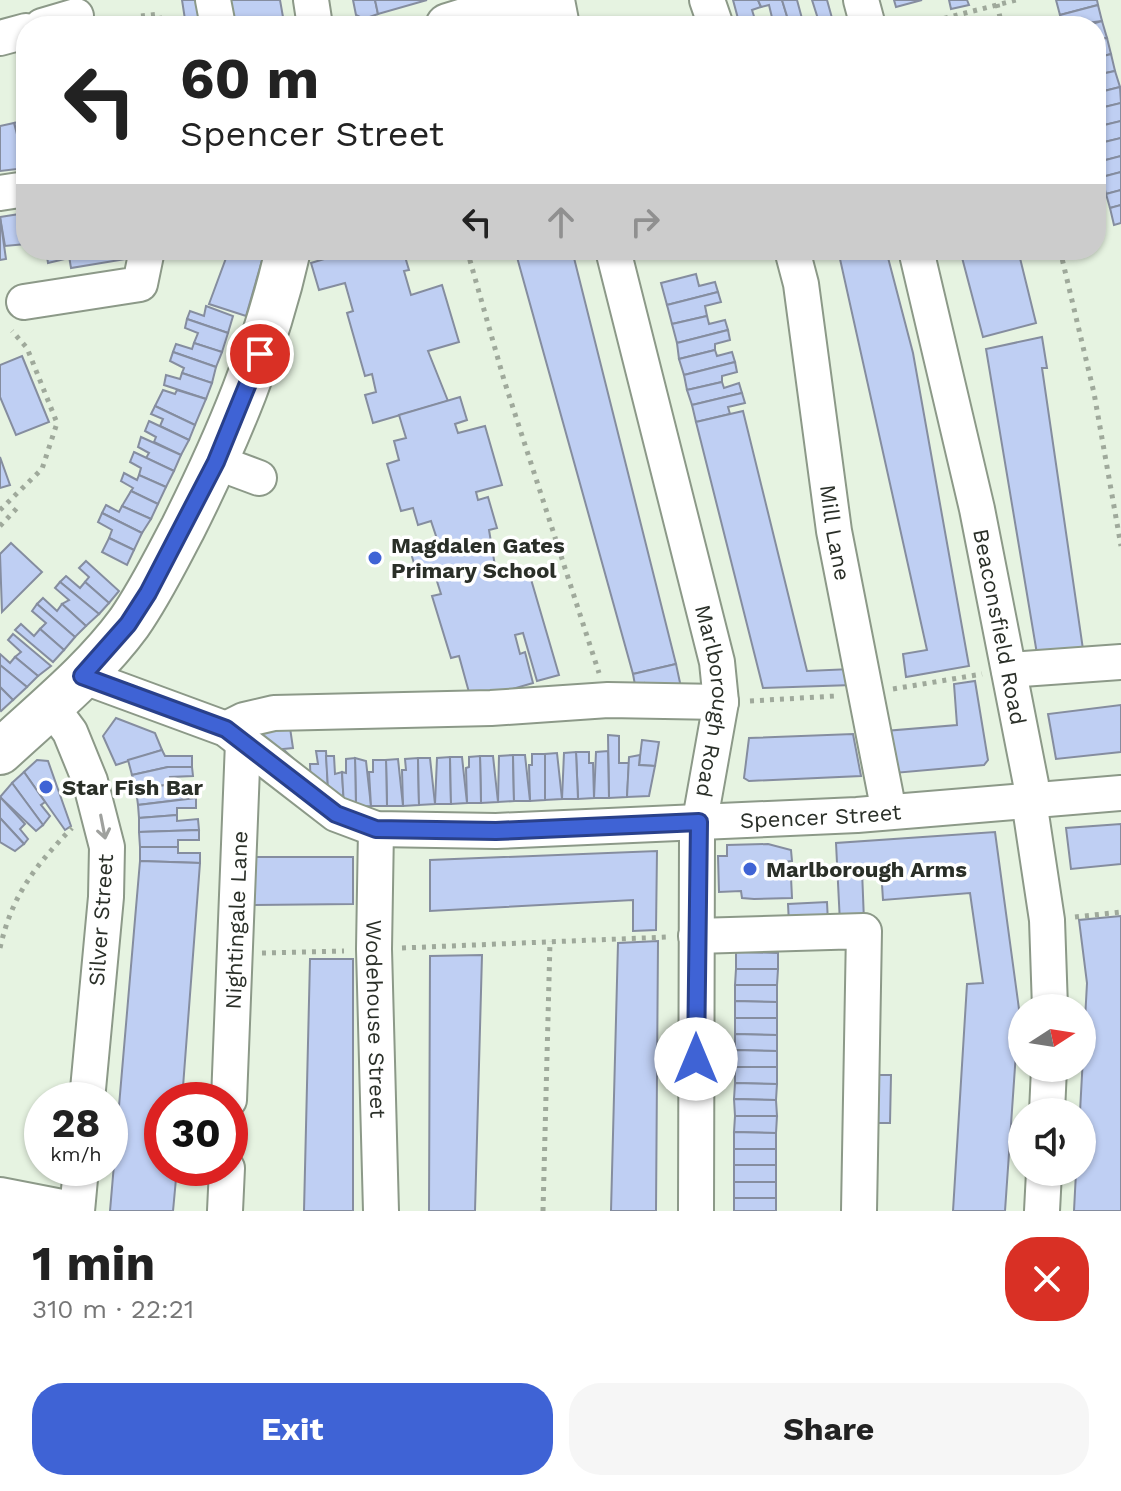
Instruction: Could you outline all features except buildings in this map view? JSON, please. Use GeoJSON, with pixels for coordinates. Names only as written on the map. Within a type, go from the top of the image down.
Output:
{"type":"FeatureCollection","features":[{"type":"Feature","properties":{"kind":"main road"},"geometry":{"type":"LineString","coordinates":[[480,16],[532,0]]}},
{"type":"Feature","properties":{"kind":"main road"},"geometry":{"type":"LineString","coordinates":[[0,752],[82,676],[128,624],[148,593],[216,462],[260,354],[285,260]]}},
{"type":"Feature","properties":{"kind":"street"},"geometry":{"type":"LineString","coordinates":[[16,315],[140,284],[145,260]]}},
{"type":"Feature","properties":{"kind":"street","name":"Marlborough Road"},"geometry":{"type":"LineString","coordinates":[[616,260],[717,662],[721,702],[699,822],[696,1211]]}},
{"type":"Feature","properties":{"kind":"street","name":"Mill Lane"},"geometry":{"type":"LineString","coordinates":[[795,260],[801,284],[834,531],[889,812]]}},
{"type":"Feature","properties":{"kind":"street","name":"Beaconsfield Road"},"geometry":{"type":"LineString","coordinates":[[918,260],[977,509],[1009,670],[1047,920],[1050,994]]}},
{"type":"Feature","properties":{"kind":"street"},"geometry":{"type":"LineString","coordinates":[[216,462],[259,478]]}},
{"type":"Feature","properties":{"kind":"street"},"geometry":{"type":"LineString","coordinates":[[1009,670],[1121,662]]}},
{"type":"Feature","properties":{"kind":"street","name":"Spencer Street"},"geometry":{"type":"LineString","coordinates":[[82,676],[234,736],[336,814],[376,829],[496,831],[699,822],[889,812],[1121,793]]}},
{"type":"Feature","properties":{"kind":"street"},"geometry":{"type":"LineString","coordinates":[[234,736],[244,720],[274,713],[491,708],[608,700],[721,702]]}},
{"type":"Feature","properties":{"kind":"street","name":"Silver Street"},"geometry":{"type":"LineString","coordinates":[[50,705],[70,732],[100,812],[107,847],[106,897],[89,1082]]}},
{"type":"Feature","properties":{"kind":"street","name":"Nightingale Lane"},"geometry":{"type":"LineString","coordinates":[[230,1082],[237,952],[234,736]]}},
{"type":"Feature","properties":{"kind":"street","name":"Wodehouse Street"},"geometry":{"type":"LineString","coordinates":[[376,829],[374,949],[381,1211]]}},
{"type":"Feature","properties":{"kind":"street"},"geometry":{"type":"LineString","coordinates":[[696,936],[864,931],[859,1211]]}},
{"type":"Feature","properties":{"kind":"street"},"geometry":{"type":"LineString","coordinates":[[0,1195],[77,1211],[79,1186]]}},
{"type":"Feature","properties":{"kind":"street"},"geometry":{"type":"LineString","coordinates":[[225,1211],[226,1186]]}},
{"type":"Feature","properties":{"kind":"street"},"geometry":{"type":"LineString","coordinates":[[1042,1211],[1043,1186]]}},
{"type":"Feature","properties":{"kind":"path"},"geometry":{"type":"LineString","coordinates":[[952,16],[1016,0]]}},
{"type":"Feature","properties":{"kind":"path"},"geometry":{"type":"LineString","coordinates":[[997,4],[1000,16]]}},
{"type":"Feature","properties":{"kind":"path"},"geometry":{"type":"LineString","coordinates":[[141,16],[159,16]]}},
{"type":"Feature","properties":{"kind":"path"},"geometry":{"type":"LineString","coordinates":[[470,260],[504,380],[608,700]]}},
{"type":"Feature","properties":{"kind":"path"},"geometry":{"type":"LineString","coordinates":[[1062,260],[1091,378],[1121,546]]}},
{"type":"Feature","properties":{"kind":"path"},"geometry":{"type":"LineString","coordinates":[[0,510],[42,469],[57,423],[16,315]]}},
{"type":"Feature","properties":{"kind":"path"},"geometry":{"type":"LineString","coordinates":[[0,526],[19,506]]}},
{"type":"Feature","properties":{"kind":"path"},"geometry":{"type":"LineString","coordinates":[[0,948],[12,903],[43,859],[71,829],[100,812]]}},
{"type":"Feature","properties":{"kind":"path"},"geometry":{"type":"LineString","coordinates":[[1047,920],[1121,912]]}},
{"type":"Feature","properties":{"kind":"path"},"geometry":{"type":"LineString","coordinates":[[237,952],[303,954],[696,936]]}},
{"type":"Feature","properties":{"kind":"path"},"geometry":{"type":"LineString","coordinates":[[543,1211],[550,941]]}},
{"type":"Feature","properties":{"kind":"place","name":"Magdalen Gates Primary School"},"geometry":{"type":"Point","coordinates":[375,558]}},
{"type":"Feature","properties":{"kind":"place","name":"Star Fish Bar"},"geometry":{"type":"Point","coordinates":[46,787]}},
{"type":"Feature","properties":{"kind":"place","name":"Marlborough Arms"},"geometry":{"type":"Point","coordinates":[750,869]}},
{"type":"Feature","properties":{"kind":"route"},"geometry":{"type":"LineString","coordinates":[[260,354],[216,462],[148,593],[128,624],[82,676],[226,729],[336,814],[376,829],[496,831],[699,822],[696,1059]]}}]}
